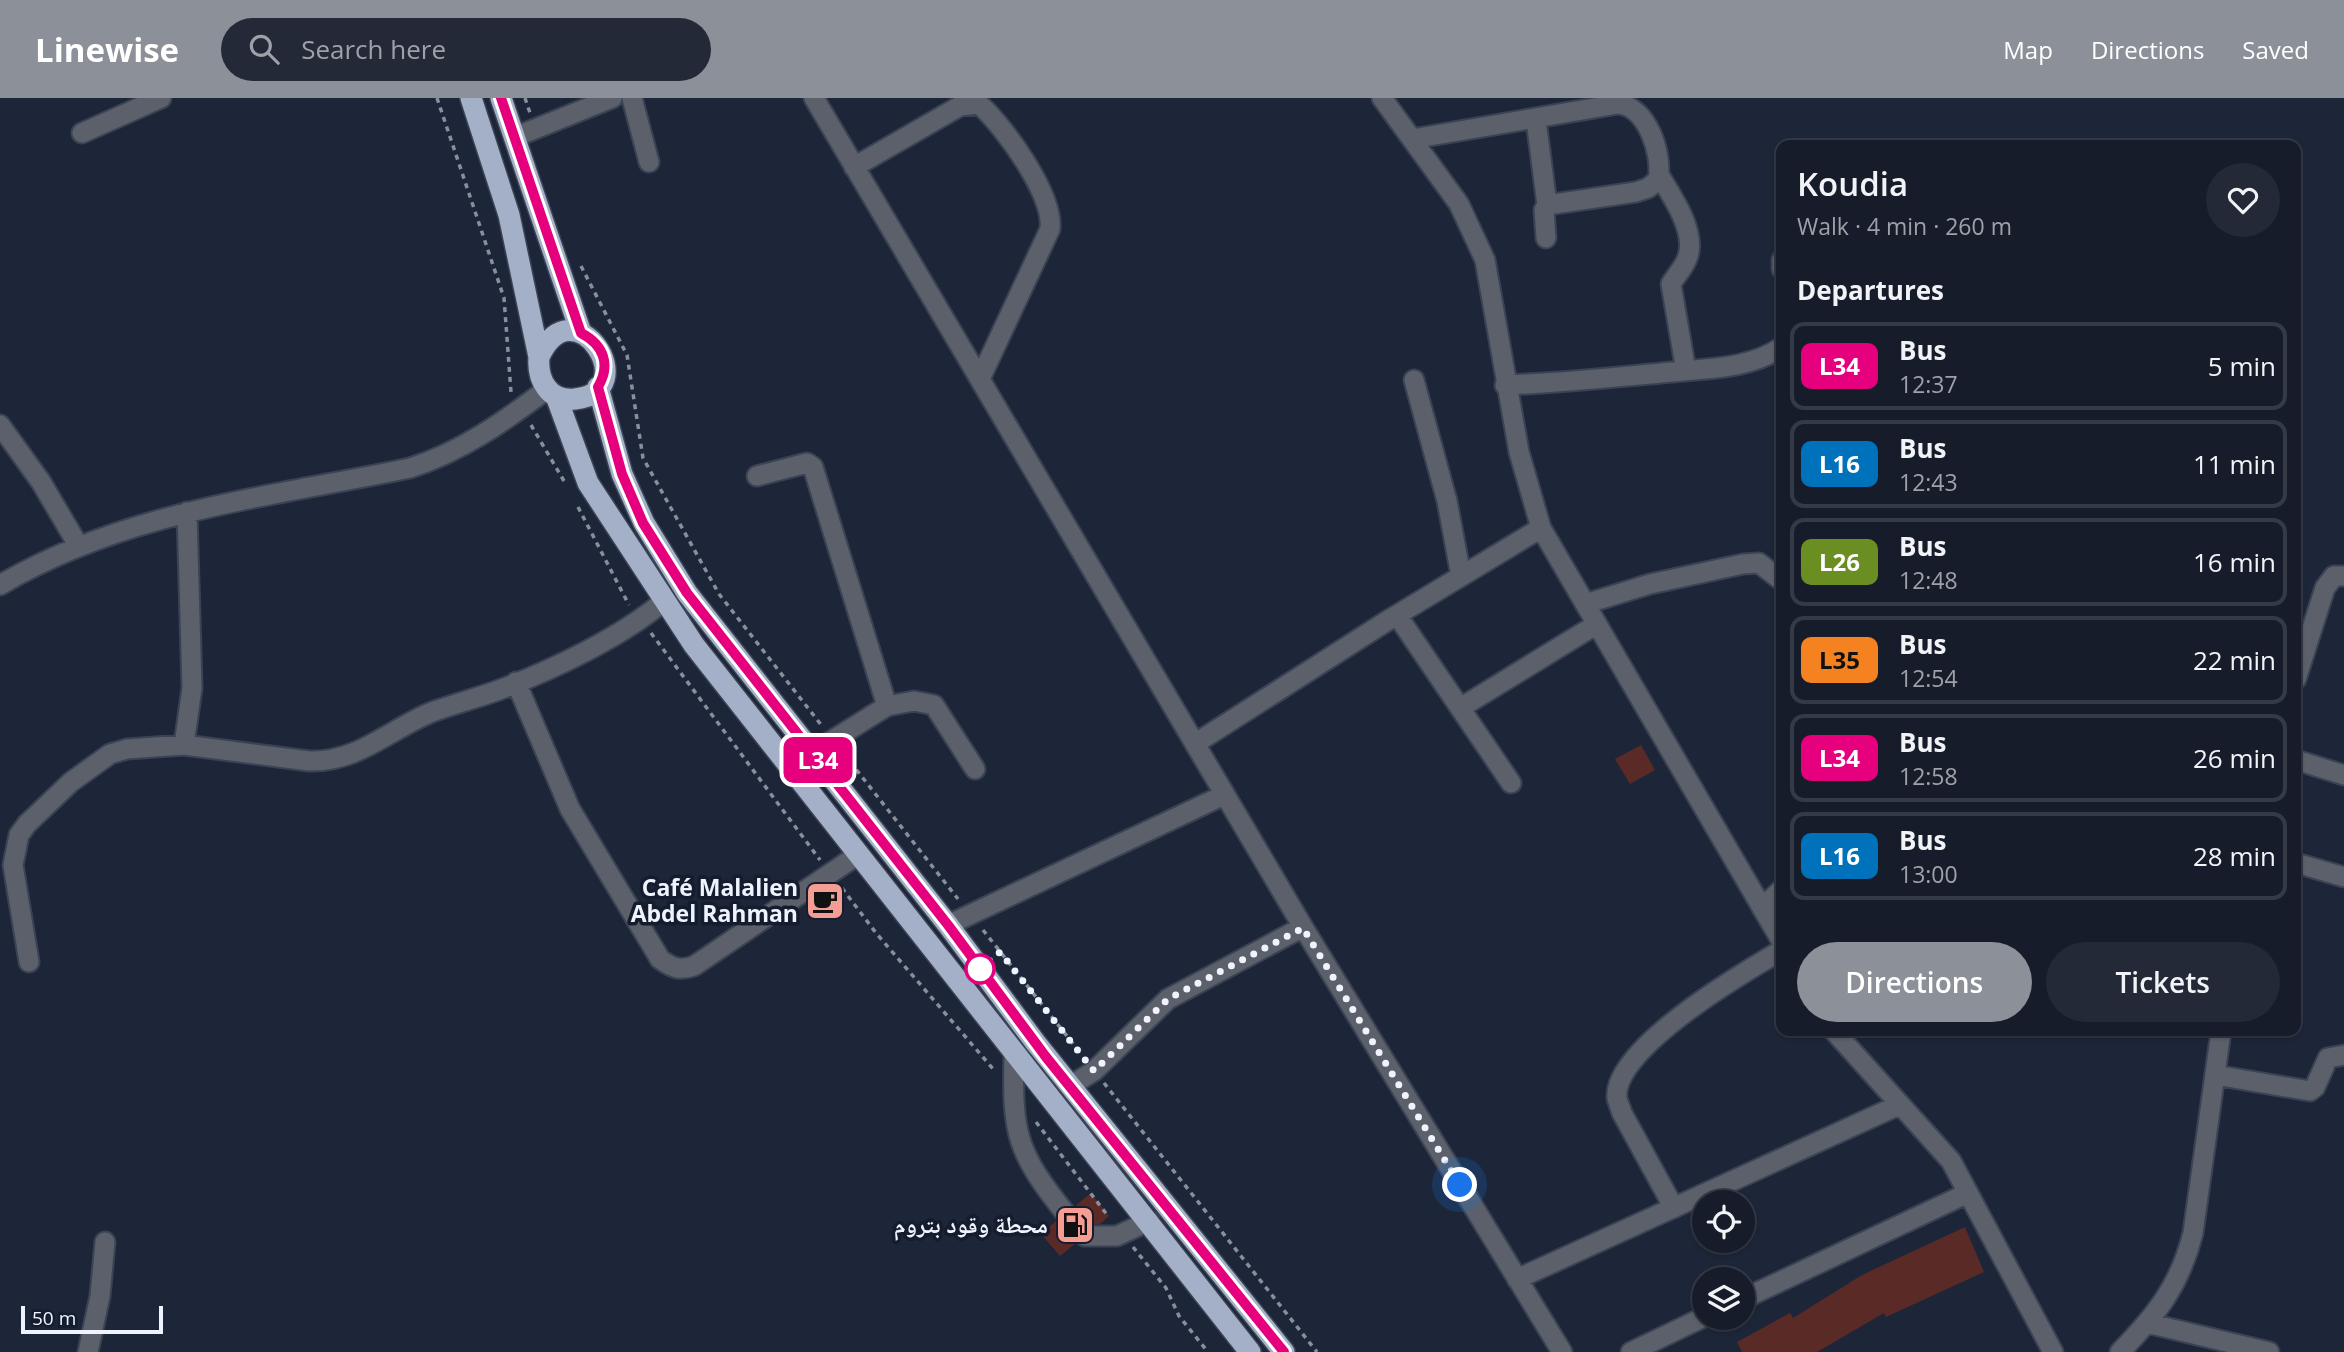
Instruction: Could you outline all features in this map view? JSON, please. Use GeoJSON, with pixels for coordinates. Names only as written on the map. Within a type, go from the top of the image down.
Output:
{"type":"FeatureCollection","features":[{"type":"Feature","properties":{"kind":"highway"},"geometry":{"type":"LineString","coordinates":[[471,98],[509,215],[539,357],[541,380],[551,393],[588,483],[694,645],[1250,1352]]}},
{"type":"Feature","properties":{"kind":"highway"},"geometry":{"type":"LineString","coordinates":[[501,98],[525,133],[581,333]]}},
{"type":"Feature","properties":{"kind":"highway"},"geometry":{"type":"LineString","coordinates":[[539,357],[551,339],[571,332],[581,333],[599,346],[604,356],[603,377],[598,387],[578,399],[551,393]]}},
{"type":"Feature","properties":{"kind":"highway"},"geometry":{"type":"LineString","coordinates":[[598,387],[622,474],[662,555],[727,647],[948,925],[1069,1086],[1284,1352]]}},
{"type":"Feature","properties":{"kind":"street"},"geometry":{"type":"LineString","coordinates":[[82,133],[161,98]]}},
{"type":"Feature","properties":{"kind":"street"},"geometry":{"type":"LineString","coordinates":[[525,133],[612,98]]}},
{"type":"Feature","properties":{"kind":"street"},"geometry":{"type":"LineString","coordinates":[[632,98],[649,162]]}},
{"type":"Feature","properties":{"kind":"street"},"geometry":{"type":"LineString","coordinates":[[814,98],[1303,928],[1562,1352]]}},
{"type":"Feature","properties":{"kind":"street"},"geometry":{"type":"LineString","coordinates":[[1389,100],[1412,139],[1459,204],[1485,260],[1493,289],[1505,386],[1519,452],[1541,528],[1776,932]]}},
{"type":"Feature","properties":{"kind":"street"},"geometry":{"type":"LineString","coordinates":[[854,167],[960,106],[979,104],[995,118],[1039,188],[1051,211],[1050,229],[980,379]]}},
{"type":"Feature","properties":{"kind":"street"},"geometry":{"type":"LineString","coordinates":[[1412,139],[1618,104],[1629,105],[1646,122],[1658,161],[1659,175],[1677,207],[1690,250],[1687,260],[1671,284],[1686,370]]}},
{"type":"Feature","properties":{"kind":"street"},"geometry":{"type":"LineString","coordinates":[[1536,120],[1548,205]]}},
{"type":"Feature","properties":{"kind":"street"},"geometry":{"type":"LineString","coordinates":[[1546,238],[1544,210],[1548,205],[1636,192],[1653,184],[1659,175]]}},
{"type":"Feature","properties":{"kind":"street"},"geometry":{"type":"LineString","coordinates":[[1505,386],[1585,382],[1742,364],[1776,350]]}},
{"type":"Feature","properties":{"kind":"street"},"geometry":{"type":"LineString","coordinates":[[1414,380],[1447,501],[1461,576]]}},
{"type":"Feature","properties":{"kind":"street"},"geometry":{"type":"LineString","coordinates":[[0,585],[78,545],[187,512],[374,476],[436,460],[551,393]]}},
{"type":"Feature","properties":{"kind":"street"},"geometry":{"type":"LineString","coordinates":[[0,425],[41,482],[78,545]]}},
{"type":"Feature","properties":{"kind":"street"},"geometry":{"type":"LineString","coordinates":[[757,476],[807,463],[813,467],[887,706]]}},
{"type":"Feature","properties":{"kind":"street"},"geometry":{"type":"LineString","coordinates":[[184,745],[192,688],[187,512]]}},
{"type":"Feature","properties":{"kind":"street"},"geometry":{"type":"LineString","coordinates":[[1196,743],[1397,615],[1541,528]]}},
{"type":"Feature","properties":{"kind":"street"},"geometry":{"type":"LineString","coordinates":[[1585,604],[1650,584],[1743,564],[1759,563],[1776,576]]}},
{"type":"Feature","properties":{"kind":"street"},"geometry":{"type":"LineString","coordinates":[[2301,663],[2325,589],[2334,576],[2344,576]]}},
{"type":"Feature","properties":{"kind":"street"},"geometry":{"type":"LineString","coordinates":[[29,962],[13,865],[19,835],[71,782],[110,754],[127,749],[184,745],[328,762],[351,755],[430,713],[516,682],[641,620],[664,601]]}},
{"type":"Feature","properties":{"kind":"street"},"geometry":{"type":"LineString","coordinates":[[1397,615],[1511,783]]}},
{"type":"Feature","properties":{"kind":"street"},"geometry":{"type":"LineString","coordinates":[[1460,708],[1597,624]]}},
{"type":"Feature","properties":{"kind":"street"},"geometry":{"type":"LineString","coordinates":[[516,682],[570,809],[660,959],[671,967],[683,970],[694,966],[859,854]]}},
{"type":"Feature","properties":{"kind":"street"},"geometry":{"type":"LineString","coordinates":[[812,752],[887,706],[914,701],[934,705],[975,769]]}},
{"type":"Feature","properties":{"kind":"street"},"geometry":{"type":"LineString","coordinates":[[2301,762],[2344,775]]}},
{"type":"Feature","properties":{"kind":"street"},"geometry":{"type":"LineString","coordinates":[[948,925],[969,912],[1224,795]]}},
{"type":"Feature","properties":{"kind":"street"},"geometry":{"type":"LineString","coordinates":[[2301,864],[2344,877]]}},
{"type":"Feature","properties":{"kind":"street"},"geometry":{"type":"LineString","coordinates":[[1762,908],[1776,895]]}},
{"type":"Feature","properties":{"kind":"street"},"geometry":{"type":"LineString","coordinates":[[1069,1086],[1094,1071],[1168,999],[1303,928]]}},
{"type":"Feature","properties":{"kind":"street"},"geometry":{"type":"LineString","coordinates":[[1674,1208],[1622,1113],[1617,1097],[1619,1086],[1639,1053],[1653,1038],[1725,983],[1776,953]]}},
{"type":"Feature","properties":{"kind":"street"},"geometry":{"type":"LineString","coordinates":[[1838,1036],[1943,1150],[2053,1352]]}},
{"type":"Feature","properties":{"kind":"street"},"geometry":{"type":"LineString","coordinates":[[2120,1352],[2174,1288],[2188,1251],[2220,1036]]}},
{"type":"Feature","properties":{"kind":"street"},"geometry":{"type":"LineString","coordinates":[[1014,1055],[1014,1110],[1018,1141],[1034,1171],[1066,1214]]}},
{"type":"Feature","properties":{"kind":"street"},"geometry":{"type":"LineString","coordinates":[[2215,1075],[2310,1091],[2315,1087],[2328,1058],[2344,1055]]}},
{"type":"Feature","properties":{"kind":"street"},"geometry":{"type":"LineString","coordinates":[[1517,1279],[1899,1105]]}},
{"type":"Feature","properties":{"kind":"street"},"geometry":{"type":"LineString","coordinates":[[1755,1293],[1968,1193]]}},
{"type":"Feature","properties":{"kind":"street"},"geometry":{"type":"LineString","coordinates":[[1085,1236],[1123,1235],[1149,1221]]}},
{"type":"Feature","properties":{"kind":"street"},"geometry":{"type":"LineString","coordinates":[[88,1352],[100,1296],[105,1242]]}},
{"type":"Feature","properties":{"kind":"street"},"geometry":{"type":"LineString","coordinates":[[1631,1352],[1692,1323]]}},
{"type":"Feature","properties":{"kind":"street"},"geometry":{"type":"LineString","coordinates":[[2147,1323],[2269,1352]]}},
{"type":"Feature","properties":{"kind":"path"},"geometry":{"type":"LineString","coordinates":[[525,98],[525,133]]}},
{"type":"Feature","properties":{"kind":"path"},"geometry":{"type":"LineString","coordinates":[[577,259],[627,355],[643,458],[719,594],[1317,1352]]}},
{"type":"Feature","properties":{"kind":"building"},"geometry":{"type":"Polygon","coordinates":[[[1641,745],[1655,770],[1630,784],[1615,759],[1641,745]]]}},
{"type":"Feature","properties":{"kind":"building","name":"محطة وقود بتروم"},"geometry":{"type":"Polygon","coordinates":[[[1091,1193],[1109,1216],[1100,1224],[1078,1226],[1073,1235],[1076,1243],[1060,1256],[1041,1234],[1056,1221],[1067,1226],[1074,1223],[1078,1213],[1075,1206],[1091,1193]]]}},
{"type":"Feature","properties":{"kind":"building"},"geometry":{"type":"Polygon","coordinates":[[[1965,1227],[1984,1272],[1886,1317],[1884,1313],[1817,1352],[1742,1352],[1737,1342],[1790,1313],[1793,1318],[1862,1275],[1965,1227]]]}},
{"type":"Feature","properties":{"kind":"tunnel"},"geometry":{"type":"LineString","coordinates":[[1066,1214],[1085,1236]]}},
{"type":"Feature","properties":{"kind":"bus line","name":"L34"},"geometry":{"type":"LineString","coordinates":[[501,98],[581,333],[591,338],[604,356],[605,367],[598,387],[622,474],[643,523],[662,555],[727,647],[948,925],[1069,1086],[1284,1352]]}},
{"type":"Feature","properties":{"kind":"place","name":"Café Malalien Abdel Rahman"},"geometry":{"type":"Point","coordinates":[825,901]}},
{"type":"Feature","properties":{"kind":"place","name":"محطة وقود بتروم"},"geometry":{"type":"Point","coordinates":[1075,1225]}},
{"type":"Feature","properties":{"kind":"route"},"geometry":{"type":"LineString","coordinates":[[980,969],[1000,952],[1094,1071],[1144,1020],[1178,992],[1303,928],[1460,1185]]}}]}
